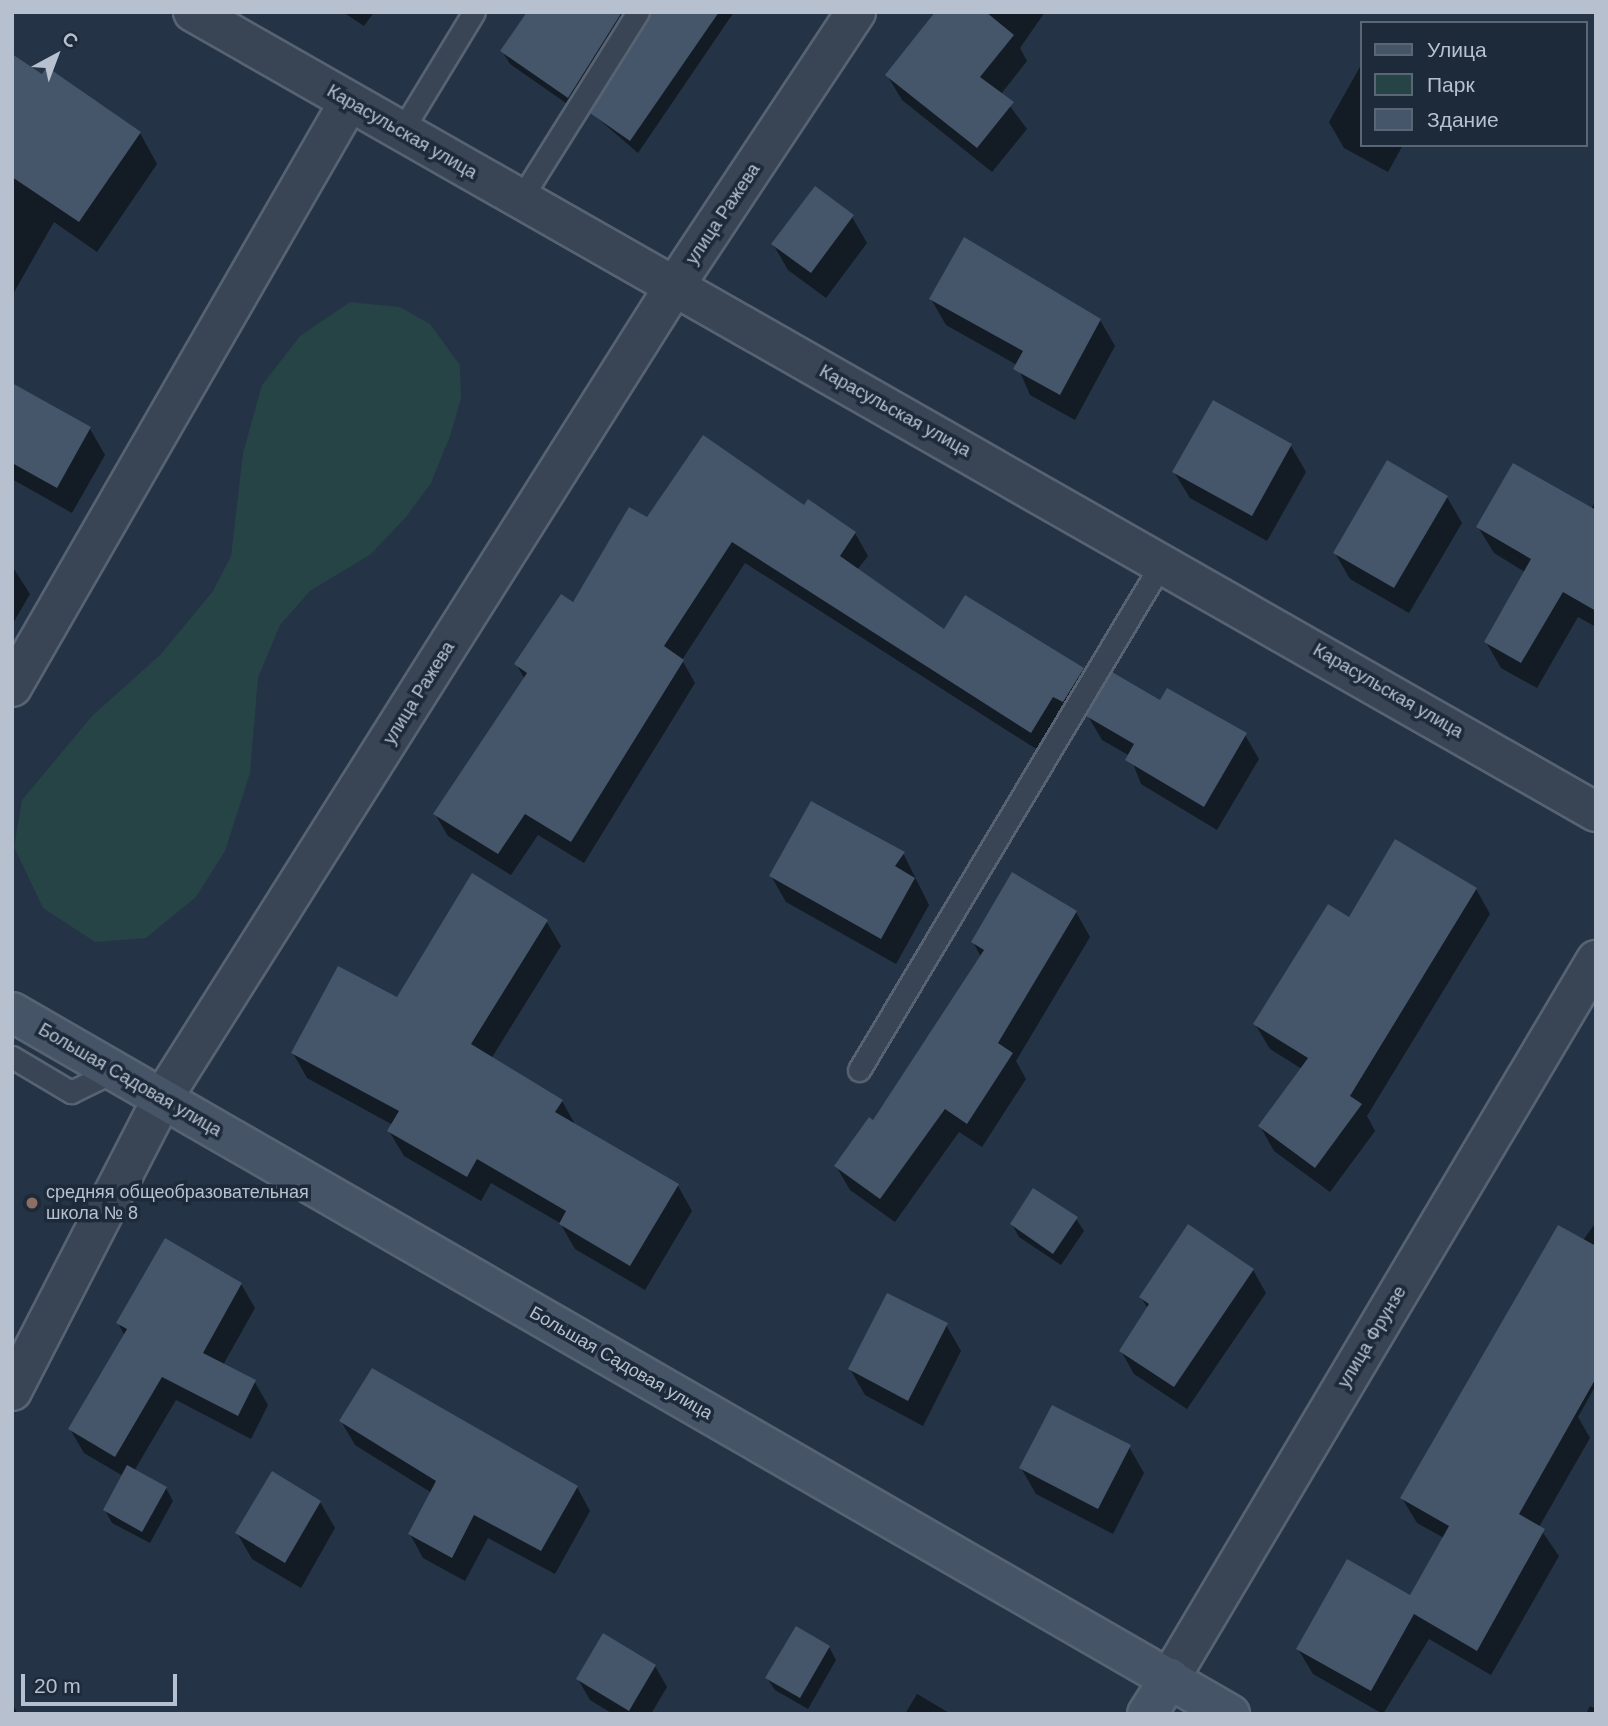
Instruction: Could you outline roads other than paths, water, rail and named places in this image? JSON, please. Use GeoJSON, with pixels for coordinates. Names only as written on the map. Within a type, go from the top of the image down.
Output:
{"type":"FeatureCollection","features":[{"type":"Feature","properties":{"kind":"street","name":"Карасульская улица"},"geometry":{"type":"LineString","coordinates":[[194,12],[520,200],[1163,561],[1596,811]]}},
{"type":"Feature","properties":{"kind":"street","name":"улица Ражева"},"geometry":{"type":"LineString","coordinates":[[12,1391],[162,1099],[674,287],[856,12]]}},
{"type":"Feature","properties":{"kind":"street"},"geometry":{"type":"LineString","coordinates":[[12,687],[349,102]]}},
{"type":"Feature","properties":{"kind":"street","name":"улица Фрунзе"},"geometry":{"type":"LineString","coordinates":[[1147,1714],[1596,960]]}},
{"type":"Feature","properties":{"kind":"street","name":"Большая Садовая улица"},"geometry":{"type":"LineString","coordinates":[[12,1012],[1230,1714]]}},
{"type":"Feature","properties":{"kind":"lane"},"geometry":{"type":"LineString","coordinates":[[401,132],[474,12]]}},
{"type":"Feature","properties":{"kind":"lane"},"geometry":{"type":"LineString","coordinates":[[520,200],[638,12]]}},
{"type":"Feature","properties":{"kind":"lane"},"geometry":{"type":"LineString","coordinates":[[859,1070],[1163,561]]}},
{"type":"Feature","properties":{"kind":"lane"},"geometry":{"type":"LineString","coordinates":[[12,1057],[71,1092],[114,1071]]}},
{"type":"Feature","properties":{"kind":"place","name":"средняя общеобразовательная школа № 8"},"geometry":{"type":"Point","coordinates":[32,1203]}}]}
